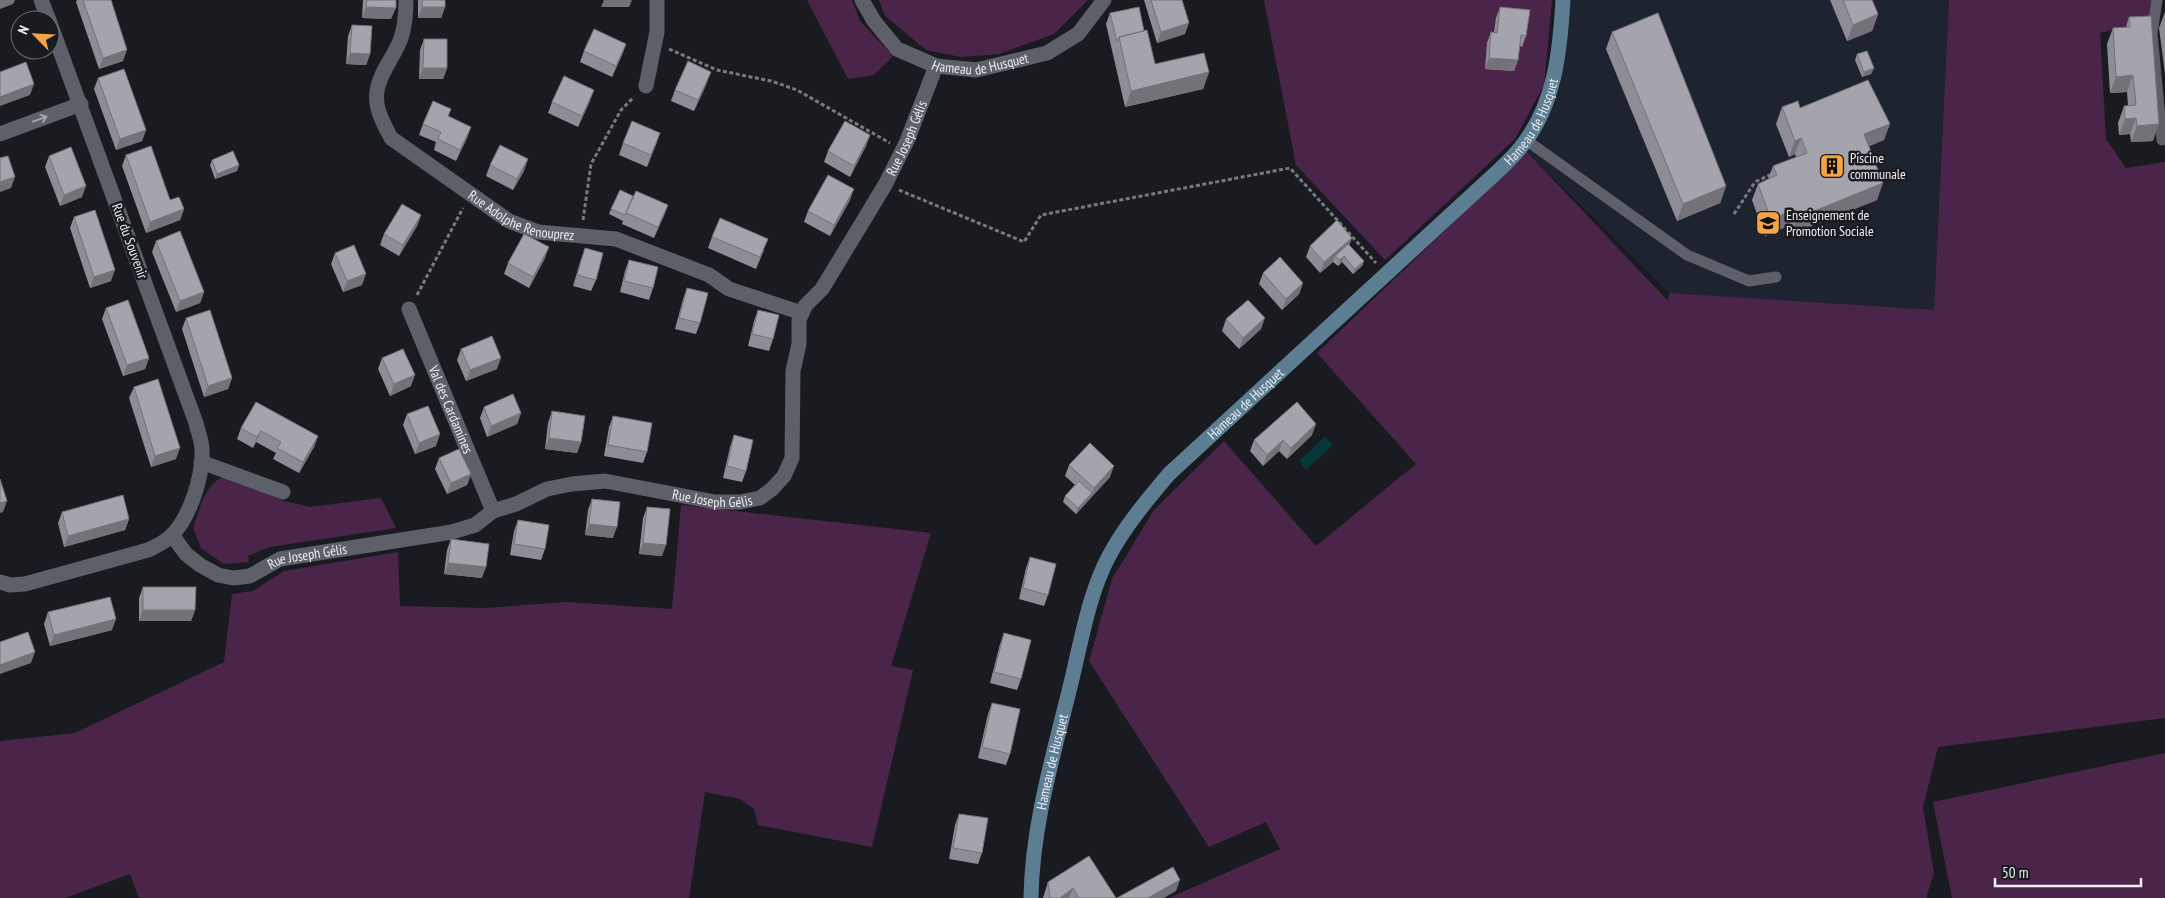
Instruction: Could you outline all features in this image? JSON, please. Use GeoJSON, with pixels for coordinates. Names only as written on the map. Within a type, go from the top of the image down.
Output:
{"type":"FeatureCollection","features":[{"type":"Feature","properties":{"kind":"street","name":"Rue Adolphe Renouprez"},"geometry":{"type":"LineString","coordinates":[[406,0],[406,13],[400,39],[383,72],[376,91],[377,105],[392,138],[470,194],[516,224],[538,232],[616,239],[709,275],[729,289],[802,313]]}},
{"type":"Feature","properties":{"kind":"street"},"geometry":{"type":"LineString","coordinates":[[646,86],[655,42],[657,0]]}},
{"type":"Feature","properties":{"kind":"street","name":"Hameau de Husquet"},"geometry":{"type":"LineString","coordinates":[[862,0],[874,21],[898,49],[936,66],[976,70],[1047,54],[1078,34],[1104,0]]}},
{"type":"Feature","properties":{"kind":"street","name":"Hameau de Husquet"},"geometry":{"type":"LineString","coordinates":[[1031,898],[1031,873],[1036,836],[1079,650],[1092,600],[1108,557],[1134,516],[1169,474],[1497,172],[1526,140],[1541,115],[1551,89],[1557,62],[1563,0]]}},
{"type":"Feature","properties":{"kind":"street","name":"Rue du Souvenir"},"geometry":{"type":"LineString","coordinates":[[60,51],[196,423],[202,448],[201,472],[195,492],[181,522],[172,535]]}},
{"type":"Feature","properties":{"kind":"street","name":"Rue Joseph Gélis"},"geometry":{"type":"LineString","coordinates":[[172,535],[186,554],[200,565],[218,575],[233,578],[250,576],[280,559],[452,532],[475,525],[493,511],[516,504],[547,489],[605,480],[715,502],[740,502],[760,498],[784,476],[792,458],[793,371],[799,344],[799,320],[805,306],[822,289],[885,184],[902,150],[936,66]]}},
{"type":"Feature","properties":{"kind":"street"},"geometry":{"type":"LineString","coordinates":[[0,134],[80,104]]}},
{"type":"Feature","properties":{"kind":"street","name":"Val des Cardamines"},"geometry":{"type":"LineString","coordinates":[[409,309],[493,511]]}},
{"type":"Feature","properties":{"kind":"street"},"geometry":{"type":"LineString","coordinates":[[201,462],[283,492]]}},
{"type":"Feature","properties":{"kind":"street"},"geometry":{"type":"LineString","coordinates":[[0,582],[10,585],[25,584],[66,574],[148,550],[164,542],[172,535]]}},
{"type":"Feature","properties":{"kind":"lane"},"geometry":{"type":"LineString","coordinates":[[2157,0],[2152,33],[2162,140]]}},
{"type":"Feature","properties":{"kind":"lane"},"geometry":{"type":"LineString","coordinates":[[1526,140],[1687,255],[1749,281],[1776,277]]}},
{"type":"Feature","properties":{"kind":"path"},"geometry":{"type":"LineString","coordinates":[[655,42],[717,70],[771,81],[797,90],[902,150]]}},
{"type":"Feature","properties":{"kind":"path"},"geometry":{"type":"LineString","coordinates":[[581,235],[591,164],[621,110],[646,86]]}},
{"type":"Feature","properties":{"kind":"path"},"geometry":{"type":"LineString","coordinates":[[885,184],[1024,242],[1041,215],[1290,168],[1385,274]]}},
{"type":"Feature","properties":{"kind":"path"},"geometry":{"type":"LineString","coordinates":[[1734,214],[1755,182],[1781,170]]}},
{"type":"Feature","properties":{"kind":"path"},"geometry":{"type":"LineString","coordinates":[[409,309],[470,194]]}},
{"type":"Feature","properties":{"kind":"shaded area"},"geometry":{"type":"Polygon","coordinates":[[[807,0],[852,0],[860,21],[893,56],[874,75],[848,79],[807,0]]]}},
{"type":"Feature","properties":{"kind":"shaded area"},"geometry":{"type":"Polygon","coordinates":[[[879,0],[1088,0],[1054,34],[999,54],[961,57],[926,50],[885,16],[879,0]]]}},
{"type":"Feature","properties":{"kind":"shaded area"},"geometry":{"type":"Polygon","coordinates":[[[1264,0],[1552,0],[1544,85],[1515,139],[1385,260],[1296,165],[1264,0]]]}},
{"type":"Feature","properties":{"kind":"shaded area","name":"Enseignement de Promotion Sociale"},"geometry":{"type":"Polygon","coordinates":[[[1570,0],[1949,0],[1934,311],[1669,293],[1527,152],[1559,93],[1570,0]]]}},
{"type":"Feature","properties":{"kind":"shaded area"},"geometry":{"type":"Polygon","coordinates":[[[1949,0],[2152,0],[2148,21],[2100,33],[2106,139],[2126,168],[2165,162],[2165,718],[1938,747],[1923,807],[1934,873],[1927,898],[1169,898],[1280,849],[1266,822],[1209,847],[1089,661],[1112,579],[1154,510],[1224,441],[1316,546],[1416,464],[1317,353],[1527,152],[1668,301],[1669,293],[1934,310],[1949,0]]]}},
{"type":"Feature","properties":{"kind":"shaded area"},"geometry":{"type":"Polygon","coordinates":[[[1325,437],[1333,445],[1306,470],[1299,461],[1325,437]]]}},
{"type":"Feature","properties":{"kind":"shaded area"},"geometry":{"type":"Polygon","coordinates":[[[224,477],[284,501],[310,507],[381,498],[396,528],[269,547],[248,556],[249,562],[224,564],[201,548],[193,528],[207,491],[217,480],[224,477]]]}},
{"type":"Feature","properties":{"kind":"shaded area"},"geometry":{"type":"Polygon","coordinates":[[[681,505],[931,533],[891,666],[913,670],[872,847],[758,825],[754,809],[740,799],[705,792],[689,898],[139,898],[130,874],[65,898],[0,898],[0,741],[75,733],[224,662],[232,594],[253,591],[284,571],[398,552],[400,606],[486,608],[566,602],[672,609],[681,505]]]}},
{"type":"Feature","properties":{"kind":"shaded area"},"geometry":{"type":"Polygon","coordinates":[[[2165,753],[2165,898],[1952,898],[1933,802],[2165,753]]]}},
{"type":"Feature","properties":{"kind":"building"},"geometry":{"type":"Polygon","coordinates":[[[83,0],[111,0],[127,50],[103,58],[83,0]]]}},
{"type":"Feature","properties":{"kind":"building"},"geometry":{"type":"Polygon","coordinates":[[[367,0],[396,0],[396,8],[366,7],[367,0]]]}},
{"type":"Feature","properties":{"kind":"building"},"geometry":{"type":"Polygon","coordinates":[[[422,0],[445,0],[445,7],[422,7],[422,0]]]}},
{"type":"Feature","properties":{"kind":"building"},"geometry":{"type":"Polygon","coordinates":[[[1151,0],[1182,0],[1189,23],[1161,32],[1151,0]]]}},
{"type":"Feature","properties":{"kind":"building"},"geometry":{"type":"Polygon","coordinates":[[[1843,0],[1872,0],[1878,14],[1853,25],[1843,0]]]}},
{"type":"Feature","properties":{"kind":"building"},"geometry":{"type":"Polygon","coordinates":[[[1139,7],[1144,31],[1119,37],[1117,42],[1110,13],[1139,7]]]}},
{"type":"Feature","properties":{"kind":"building"},"geometry":{"type":"Polygon","coordinates":[[[1500,7],[1530,10],[1526,36],[1521,35],[1518,60],[1489,58],[1491,32],[1497,33],[1500,7]]]}},
{"type":"Feature","properties":{"kind":"building"},"geometry":{"type":"Polygon","coordinates":[[[1658,13],[1726,186],[1683,204],[1612,32],[1658,13]]]}},
{"type":"Feature","properties":{"kind":"building"},"geometry":{"type":"Polygon","coordinates":[[[2151,16],[2159,124],[2137,126],[2136,118],[2125,119],[2124,106],[2136,105],[2133,75],[2116,77],[2113,28],[2130,27],[2129,17],[2151,16]]]}},
{"type":"Feature","properties":{"kind":"building"},"geometry":{"type":"Polygon","coordinates":[[[352,25],[372,26],[370,54],[350,53],[352,25]]]}},
{"type":"Feature","properties":{"kind":"building"},"geometry":{"type":"Polygon","coordinates":[[[594,29],[626,44],[616,66],[584,51],[594,29]]]}},
{"type":"Feature","properties":{"kind":"building"},"geometry":{"type":"Polygon","coordinates":[[[1147,30],[1155,64],[1204,53],[1209,72],[1131,91],[1119,37],[1147,30]]]}},
{"type":"Feature","properties":{"kind":"building"},"geometry":{"type":"Polygon","coordinates":[[[424,39],[447,39],[447,68],[423,68],[424,39]]]}},
{"type":"Feature","properties":{"kind":"building"},"geometry":{"type":"Polygon","coordinates":[[[1867,51],[1874,68],[1864,72],[1857,54],[1867,51]]]}},
{"type":"Feature","properties":{"kind":"building"},"geometry":{"type":"Polygon","coordinates":[[[688,61],[711,72],[698,100],[675,90],[688,61]]]}},
{"type":"Feature","properties":{"kind":"building"},"geometry":{"type":"Polygon","coordinates":[[[26,62],[34,84],[0,97],[0,72],[26,62]]]}},
{"type":"Feature","properties":{"kind":"building"},"geometry":{"type":"Polygon","coordinates":[[[124,69],[146,130],[120,139],[98,78],[124,69]]]}},
{"type":"Feature","properties":{"kind":"building"},"geometry":{"type":"Polygon","coordinates":[[[564,76],[594,90],[582,116],[552,102],[564,76]]]}},
{"type":"Feature","properties":{"kind":"building","name":"Piscine communale"},"geometry":{"type":"Polygon","coordinates":[[[1868,80],[1890,124],[1864,134],[1883,183],[1797,218],[1794,210],[1771,219],[1758,184],[1777,175],[1773,166],[1807,153],[1801,138],[1795,141],[1782,107],[1798,101],[1800,108],[1868,80]]]}},
{"type":"Feature","properties":{"kind":"building"},"geometry":{"type":"Polygon","coordinates":[[[433,101],[451,109],[448,116],[471,127],[460,150],[438,139],[441,132],[423,124],[433,101]]]}},
{"type":"Feature","properties":{"kind":"building"},"geometry":{"type":"Polygon","coordinates":[[[632,121],[660,133],[651,155],[623,143],[632,121]]]}},
{"type":"Feature","properties":{"kind":"building"},"geometry":{"type":"Polygon","coordinates":[[[845,121],[870,135],[854,166],[828,151],[845,121]]]}},
{"type":"Feature","properties":{"kind":"building"},"geometry":{"type":"Polygon","coordinates":[[[500,145],[528,159],[517,179],[490,165],[500,145]]]}},
{"type":"Feature","properties":{"kind":"building"},"geometry":{"type":"Polygon","coordinates":[[[151,146],[170,200],[179,197],[184,209],[150,222],[126,155],[151,146]]]}},
{"type":"Feature","properties":{"kind":"building"},"geometry":{"type":"Polygon","coordinates":[[[71,147],[86,186],[64,195],[49,156],[71,147]]]}},
{"type":"Feature","properties":{"kind":"building"},"geometry":{"type":"Polygon","coordinates":[[[233,151],[239,165],[217,174],[212,160],[233,151]]]}},
{"type":"Feature","properties":{"kind":"building"},"geometry":{"type":"Polygon","coordinates":[[[8,156],[15,177],[0,182],[0,158],[8,156]]]}},
{"type":"Feature","properties":{"kind":"building"},"geometry":{"type":"Polygon","coordinates":[[[828,175],[854,189],[834,225],[808,211],[828,175]]]}},
{"type":"Feature","properties":{"kind":"building"},"geometry":{"type":"Polygon","coordinates":[[[620,190],[633,196],[625,215],[611,209],[620,190]]]}},
{"type":"Feature","properties":{"kind":"building"},"geometry":{"type":"Polygon","coordinates":[[[636,191],[668,205],[658,227],[626,213],[636,191]]]}},
{"type":"Feature","properties":{"kind":"building"},"geometry":{"type":"Polygon","coordinates":[[[402,204],[421,215],[403,245],[384,234],[402,204]]]}},
{"type":"Feature","properties":{"kind":"building"},"geometry":{"type":"Polygon","coordinates":[[[95,210],[115,270],[94,277],[74,217],[95,210]]]}},
{"type":"Feature","properties":{"kind":"building"},"geometry":{"type":"Polygon","coordinates":[[[720,218],[768,239],[760,257],[712,237],[720,218]]]}},
{"type":"Feature","properties":{"kind":"building"},"geometry":{"type":"Polygon","coordinates":[[[1337,220],[1352,238],[1324,262],[1310,246],[1337,220]]]}},
{"type":"Feature","properties":{"kind":"building"},"geometry":{"type":"Polygon","coordinates":[[[180,231],[204,292],[180,301],[156,241],[180,231]]]}},
{"type":"Feature","properties":{"kind":"building"},"geometry":{"type":"Polygon","coordinates":[[[524,234],[549,247],[533,277],[508,263],[524,234]]]}},
{"type":"Feature","properties":{"kind":"building"},"geometry":{"type":"Polygon","coordinates":[[[1348,244],[1364,261],[1355,269],[1344,256],[1340,260],[1335,256],[1348,244]]]}},
{"type":"Feature","properties":{"kind":"building"},"geometry":{"type":"Polygon","coordinates":[[[354,245],[366,274],[347,281],[335,253],[354,245]]]}},
{"type":"Feature","properties":{"kind":"building"},"geometry":{"type":"Polygon","coordinates":[[[585,248],[603,253],[596,280],[577,275],[585,248]]]}},
{"type":"Feature","properties":{"kind":"building"},"geometry":{"type":"Polygon","coordinates":[[[1280,257],[1303,283],[1286,299],[1263,273],[1280,257]]]}},
{"type":"Feature","properties":{"kind":"building"},"geometry":{"type":"Polygon","coordinates":[[[629,260],[658,267],[653,288],[624,281],[629,260]]]}},
{"type":"Feature","properties":{"kind":"building"},"geometry":{"type":"Polygon","coordinates":[[[687,288],[708,293],[700,323],[679,318],[687,288]]]}},
{"type":"Feature","properties":{"kind":"building"},"geometry":{"type":"Polygon","coordinates":[[[128,300],[149,358],[127,365],[106,308],[128,300]]]}},
{"type":"Feature","properties":{"kind":"building"},"geometry":{"type":"Polygon","coordinates":[[[1248,300],[1265,318],[1243,338],[1226,319],[1248,300]]]}},
{"type":"Feature","properties":{"kind":"building"},"geometry":{"type":"Polygon","coordinates":[[[210,310],[232,378],[208,386],[186,318],[210,310]]]}},
{"type":"Feature","properties":{"kind":"building"},"geometry":{"type":"Polygon","coordinates":[[[758,310],[779,315],[773,339],[752,334],[758,310]]]}},
{"type":"Feature","properties":{"kind":"building"},"geometry":{"type":"Polygon","coordinates":[[[492,336],[501,358],[470,370],[461,349],[492,336]]]}},
{"type":"Feature","properties":{"kind":"building"},"geometry":{"type":"Polygon","coordinates":[[[403,349],[415,375],[394,384],[382,358],[403,349]]]}},
{"type":"Feature","properties":{"kind":"building"},"geometry":{"type":"Polygon","coordinates":[[[158,379],[180,448],[155,456],[134,387],[158,379]]]}},
{"type":"Feature","properties":{"kind":"building"},"geometry":{"type":"Polygon","coordinates":[[[513,394],[521,413],[491,426],[484,407],[513,394]]]}},
{"type":"Feature","properties":{"kind":"building"},"geometry":{"type":"Polygon","coordinates":[[[256,402],[318,436],[303,462],[277,448],[281,442],[261,431],[257,437],[241,428],[256,402]]]}},
{"type":"Feature","properties":{"kind":"building"},"geometry":{"type":"Polygon","coordinates":[[[1297,402],[1316,424],[1291,448],[1283,440],[1267,455],[1254,440],[1297,402]]]}},
{"type":"Feature","properties":{"kind":"building"},"geometry":{"type":"Polygon","coordinates":[[[428,406],[440,434],[419,443],[407,414],[428,406]]]}},
{"type":"Feature","properties":{"kind":"building"},"geometry":{"type":"Polygon","coordinates":[[[552,411],[585,416],[581,442],[549,438],[552,411]]]}},
{"type":"Feature","properties":{"kind":"building"},"geometry":{"type":"Polygon","coordinates":[[[613,416],[652,423],[647,452],[608,445],[613,416]]]}},
{"type":"Feature","properties":{"kind":"building"},"geometry":{"type":"Polygon","coordinates":[[[734,435],[753,440],[746,471],[727,466],[734,435]]]}},
{"type":"Feature","properties":{"kind":"building"},"geometry":{"type":"Polygon","coordinates":[[[1090,443],[1114,466],[1094,488],[1069,465],[1090,443]]]}},
{"type":"Feature","properties":{"kind":"building"},"geometry":{"type":"Polygon","coordinates":[[[459,449],[471,474],[451,483],[439,458],[459,449]]]}},
{"type":"Feature","properties":{"kind":"building"},"geometry":{"type":"Polygon","coordinates":[[[0,479],[7,501],[0,503],[0,479]]]}},
{"type":"Feature","properties":{"kind":"building"},"geometry":{"type":"Polygon","coordinates":[[[1079,481],[1092,493],[1078,508],[1065,496],[1079,481]]]}},
{"type":"Feature","properties":{"kind":"building"},"geometry":{"type":"Polygon","coordinates":[[[123,495],[129,519],[68,536],[62,512],[123,495]]]}},
{"type":"Feature","properties":{"kind":"building"},"geometry":{"type":"Polygon","coordinates":[[[592,499],[620,502],[617,527],[589,524],[592,499]]]}},
{"type":"Feature","properties":{"kind":"building"},"geometry":{"type":"Polygon","coordinates":[[[647,507],[670,509],[666,545],[643,543],[647,507]]]}},
{"type":"Feature","properties":{"kind":"building"},"geometry":{"type":"Polygon","coordinates":[[[518,520],[549,525],[545,549],[514,544],[518,520]]]}},
{"type":"Feature","properties":{"kind":"building"},"geometry":{"type":"Polygon","coordinates":[[[451,539],[489,544],[486,567],[448,563],[451,539]]]}},
{"type":"Feature","properties":{"kind":"building"},"geometry":{"type":"Polygon","coordinates":[[[1030,557],[1056,564],[1048,595],[1023,588],[1030,557]]]}},
{"type":"Feature","properties":{"kind":"building"},"geometry":{"type":"Polygon","coordinates":[[[143,587],[196,587],[195,610],[143,610],[143,587]]]}},
{"type":"Feature","properties":{"kind":"building"},"geometry":{"type":"Polygon","coordinates":[[[110,597],[116,619],[54,635],[48,612],[110,597]]]}},
{"type":"Feature","properties":{"kind":"building"},"geometry":{"type":"Polygon","coordinates":[[[28,632],[35,652],[0,665],[0,642],[28,632]]]}},
{"type":"Feature","properties":{"kind":"building"},"geometry":{"type":"Polygon","coordinates":[[[1004,633],[1031,640],[1021,679],[994,672],[1004,633]]]}},
{"type":"Feature","properties":{"kind":"building"},"geometry":{"type":"Polygon","coordinates":[[[992,703],[1020,709],[1010,754],[982,747],[992,703]]]}},
{"type":"Feature","properties":{"kind":"building"},"geometry":{"type":"Polygon","coordinates":[[[959,814],[988,818],[982,853],[953,848],[959,814]]]}},
{"type":"Feature","properties":{"kind":"building"},"geometry":{"type":"Polygon","coordinates":[[[1089,856],[1116,898],[1079,898],[1073,888],[1060,898],[1050,898],[1048,882],[1089,856]]]}},
{"type":"Feature","properties":{"kind":"building"},"geometry":{"type":"Polygon","coordinates":[[[1173,867],[1180,880],[1148,898],[1117,898],[1173,867]]]}},
{"type":"Feature","properties":{"kind":"place","name":"Piscine communale"},"geometry":{"type":"Point","coordinates":[1832,166]}},
{"type":"Feature","properties":{"kind":"place","name":"Enseignement de Promotion Sociale"},"geometry":{"type":"Point","coordinates":[1768,223]}}]}
